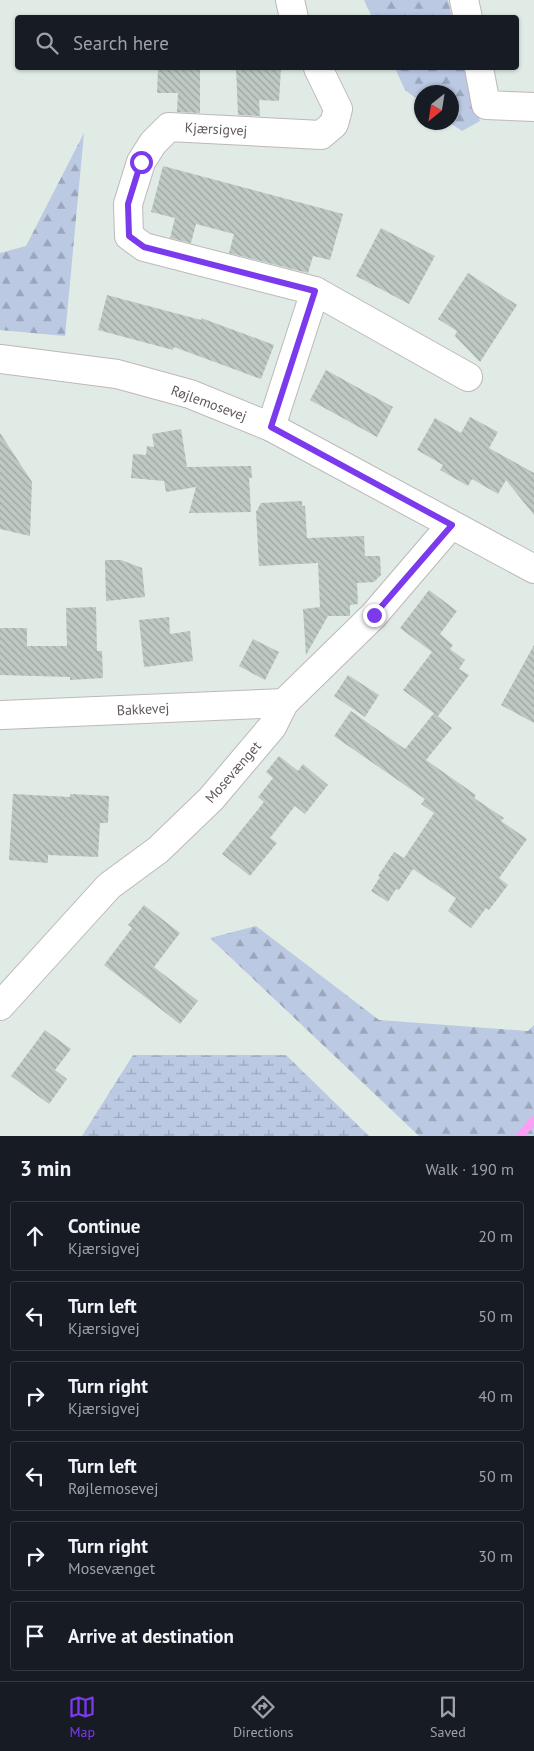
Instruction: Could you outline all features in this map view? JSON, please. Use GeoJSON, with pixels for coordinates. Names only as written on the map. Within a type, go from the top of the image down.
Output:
{"type":"FeatureCollection","features":[{"type":"Feature","properties":{"kind":"street"},"geometry":{"type":"LineString","coordinates":[[290,0],[293,15]]}},
{"type":"Feature","properties":{"kind":"street"},"geometry":{"type":"LineString","coordinates":[[464,0],[467,15]]}},
{"type":"Feature","properties":{"kind":"street","name":"Kjærsigvej"},"geometry":{"type":"LineString","coordinates":[[319,70],[338,109],[334,124],[321,135],[169,127],[153,143],[141,162],[128,204],[129,236],[144,247],[315,291],[468,377]]}},
{"type":"Feature","properties":{"kind":"street"},"geometry":{"type":"LineString","coordinates":[[478,70],[486,105],[534,107]]}},
{"type":"Feature","properties":{"kind":"street"},"geometry":{"type":"LineString","coordinates":[[271,427],[315,291]]}},
{"type":"Feature","properties":{"kind":"street","name":"Røjlemosevej"},"geometry":{"type":"LineString","coordinates":[[0,359],[117,374],[190,394],[271,427],[534,569]]}},
{"type":"Feature","properties":{"kind":"street","name":"Mosevænget"},"geometry":{"type":"LineString","coordinates":[[0,1006],[108,886],[158,850],[211,799],[272,727],[284,703],[374,615],[452,525]]}},
{"type":"Feature","properties":{"kind":"street","name":"Bakkevej"},"geometry":{"type":"LineString","coordinates":[[2,716],[284,703]]}},
{"type":"Feature","properties":{"kind":"green space"},"geometry":{"type":"Polygon","coordinates":[[[364,0],[448,0],[452,15],[371,15],[364,0]]]}},
{"type":"Feature","properties":{"kind":"green space"},"geometry":{"type":"Polygon","coordinates":[[[396,70],[467,70],[480,121],[462,131],[459,129],[459,85],[414,85],[414,97],[405,90],[396,70]]]}},
{"type":"Feature","properties":{"kind":"green space"},"geometry":{"type":"Polygon","coordinates":[[[84,133],[65,336],[0,330],[0,253],[26,246],[84,133]]]}},
{"type":"Feature","properties":{"kind":"green space"},"geometry":{"type":"Polygon","coordinates":[[[256,926],[379,1020],[528,1031],[534,1025],[534,1136],[419,1136],[210,938],[256,926]]]}},
{"type":"Feature","properties":{"kind":"green space"},"geometry":{"type":"Polygon","coordinates":[[[133,1055],[286,1055],[369,1136],[82,1136],[133,1055]]]}},
{"type":"Feature","properties":{"kind":"building"},"geometry":{"type":"Polygon","coordinates":[[[158,70],[200,70],[200,113],[177,112],[178,93],[157,93],[158,70]]]}},
{"type":"Feature","properties":{"kind":"building"},"geometry":{"type":"Polygon","coordinates":[[[236,70],[281,70],[279,101],[259,100],[260,116],[238,115],[236,70]]]}},
{"type":"Feature","properties":{"kind":"building"},"geometry":{"type":"Polygon","coordinates":[[[163,166],[343,214],[330,260],[313,256],[308,273],[229,253],[234,234],[196,224],[191,243],[170,238],[175,218],[151,212],[163,166]]]}},
{"type":"Feature","properties":{"kind":"building"},"geometry":{"type":"Polygon","coordinates":[[[381,228],[435,256],[409,304],[356,276],[381,228]]]}},
{"type":"Feature","properties":{"kind":"building"},"geometry":{"type":"Polygon","coordinates":[[[468,273],[517,305],[480,362],[455,336],[457,331],[438,319],[468,273]]]}},
{"type":"Feature","properties":{"kind":"building"},"geometry":{"type":"Polygon","coordinates":[[[107,295],[201,320],[201,318],[274,345],[261,379],[174,347],[173,350],[98,330],[107,295]]]}},
{"type":"Feature","properties":{"kind":"building"},"geometry":{"type":"Polygon","coordinates":[[[326,370],[393,407],[377,437],[310,400],[326,370]]]}},
{"type":"Feature","properties":{"kind":"building"},"geometry":{"type":"Polygon","coordinates":[[[470,417],[498,432],[489,448],[534,473],[534,515],[506,480],[498,494],[472,479],[468,486],[440,470],[443,465],[417,450],[435,418],[461,433],[470,417]]]}},
{"type":"Feature","properties":{"kind":"building"},"geometry":{"type":"Polygon","coordinates":[[[181,429],[187,467],[251,466],[252,478],[249,478],[251,512],[189,513],[196,487],[166,492],[164,481],[131,478],[133,454],[146,455],[147,446],[154,447],[152,434],[181,429]]]}},
{"type":"Feature","properties":{"kind":"building"},"geometry":{"type":"Polygon","coordinates":[[[0,433],[32,482],[30,536],[0,529],[0,433]]]}},
{"type":"Feature","properties":{"kind":"building"},"geometry":{"type":"Polygon","coordinates":[[[302,501],[302,506],[305,506],[307,538],[364,536],[365,556],[380,556],[381,575],[374,582],[357,583],[358,604],[350,605],[350,616],[328,616],[306,655],[303,609],[320,607],[318,563],[259,566],[256,512],[261,503],[302,501]]]}},
{"type":"Feature","properties":{"kind":"building"},"geometry":{"type":"Polygon","coordinates":[[[105,560],[121,560],[142,568],[145,597],[106,601],[105,560]]]}},
{"type":"Feature","properties":{"kind":"building"},"geometry":{"type":"Polygon","coordinates":[[[429,590],[457,611],[440,634],[453,645],[450,649],[465,660],[459,669],[469,675],[438,716],[403,690],[432,652],[400,628],[429,590]]]}},
{"type":"Feature","properties":{"kind":"building"},"geometry":{"type":"Polygon","coordinates":[[[96,607],[97,651],[102,651],[103,678],[70,680],[70,677],[0,675],[0,628],[27,628],[27,646],[67,646],[66,608],[96,607]]]}},
{"type":"Feature","properties":{"kind":"building"},"geometry":{"type":"Polygon","coordinates":[[[169,617],[170,634],[190,631],[193,661],[144,667],[139,620],[169,617]]]}},
{"type":"Feature","properties":{"kind":"building"},"geometry":{"type":"Polygon","coordinates":[[[253,639],[279,652],[265,680],[239,666],[253,639]]]}},
{"type":"Feature","properties":{"kind":"building"},"geometry":{"type":"Polygon","coordinates":[[[534,645],[534,723],[501,705],[534,645]]]}},
{"type":"Feature","properties":{"kind":"building"},"geometry":{"type":"Polygon","coordinates":[[[348,675],[379,695],[365,717],[334,696],[348,675]]]}},
{"type":"Feature","properties":{"kind":"building"},"geometry":{"type":"Polygon","coordinates":[[[351,711],[405,749],[434,713],[452,728],[426,760],[476,795],[474,798],[504,818],[501,821],[527,839],[499,878],[508,885],[489,910],[486,908],[471,928],[448,911],[456,898],[413,869],[399,890],[396,889],[388,902],[371,891],[380,877],[378,876],[394,852],[404,858],[434,813],[421,804],[425,799],[334,736],[351,711]]]}},
{"type":"Feature","properties":{"kind":"building"},"geometry":{"type":"Polygon","coordinates":[[[279,756],[298,771],[303,764],[328,785],[305,814],[295,806],[270,838],[277,843],[250,876],[222,854],[264,802],[258,797],[273,778],[266,772],[279,756]]]}},
{"type":"Feature","properties":{"kind":"building"},"geometry":{"type":"Polygon","coordinates":[[[13,794],[70,797],[70,794],[109,796],[108,823],[100,823],[98,857],[48,855],[48,863],[9,860],[13,794]]]}},
{"type":"Feature","properties":{"kind":"building"},"geometry":{"type":"Polygon","coordinates":[[[144,905],[180,933],[154,967],[198,1001],[180,1024],[104,965],[132,928],[128,925],[144,905]]]}},
{"type":"Feature","properties":{"kind":"building"},"geometry":{"type":"Polygon","coordinates":[[[45,1030],[71,1049],[55,1070],[67,1079],[49,1104],[11,1076],[45,1030]]]}},
{"type":"Feature","properties":{"kind":"waterway"},"geometry":{"type":"LineString","coordinates":[[520,1136],[534,1120]]}},
{"type":"Feature","properties":{"kind":"route"},"geometry":{"type":"LineString","coordinates":[[141,162],[128,204],[129,236],[144,247],[315,291],[271,427],[452,525],[374,615]]}}]}
